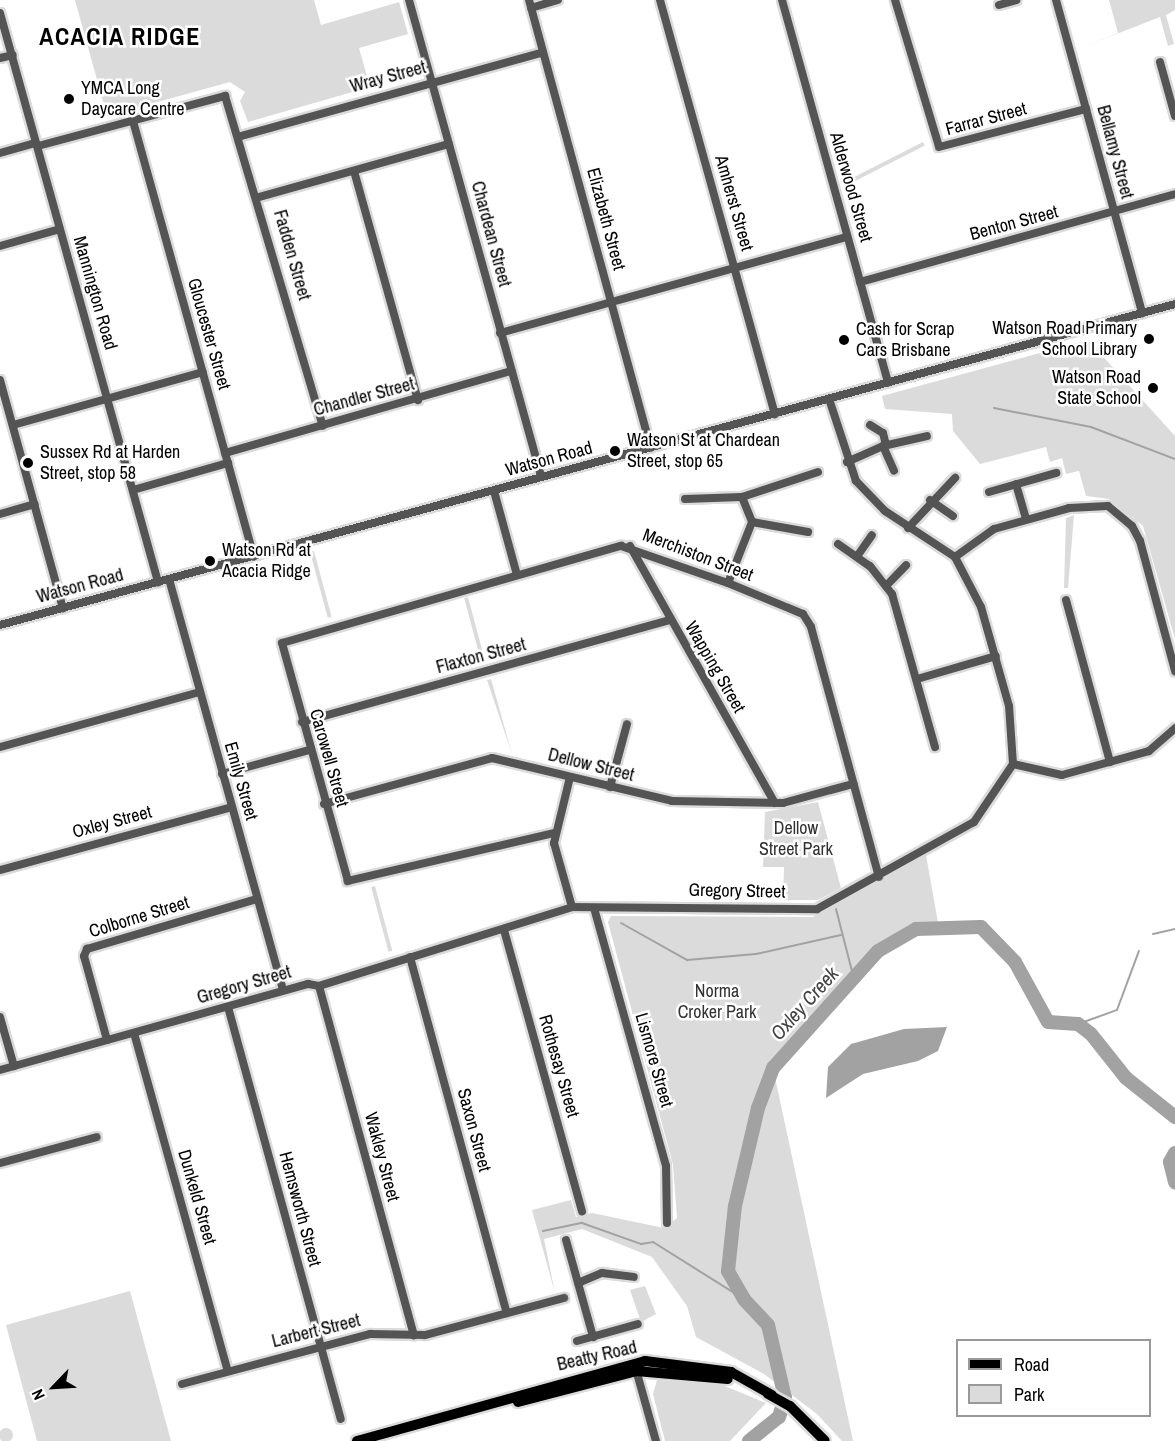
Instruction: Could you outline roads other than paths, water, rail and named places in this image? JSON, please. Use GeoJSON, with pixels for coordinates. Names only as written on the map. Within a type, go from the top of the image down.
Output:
{"type":"FeatureCollection","features":[{"type":"Feature","properties":{"kind":"main road","name":"Beatty Road"},"geometry":{"type":"LineString","coordinates":[[357,1441],[635,1367],[705,1365],[757,1384],[805,1419],[825,1441]]}},
{"type":"Feature","properties":{"kind":"main road","name":"Beatty Road"},"geometry":{"type":"LineString","coordinates":[[635,1367],[732,1379],[772,1395]]}},
{"type":"Feature","properties":{"kind":"street","name":"Chardean Street"},"geometry":{"type":"LineString","coordinates":[[409,0],[541,477]]}},
{"type":"Feature","properties":{"kind":"street"},"geometry":{"type":"LineString","coordinates":[[530,4],[558,0]]}},
{"type":"Feature","properties":{"kind":"street","name":"Amherst Street"},"geometry":{"type":"LineString","coordinates":[[660,0],[775,414]]}},
{"type":"Feature","properties":{"kind":"street","name":"Alderwood Street"},"geometry":{"type":"LineString","coordinates":[[782,0],[888,383]]}},
{"type":"Feature","properties":{"kind":"street","name":"Farrar Street"},"geometry":{"type":"LineString","coordinates":[[895,0],[939,147],[1086,109]]}},
{"type":"Feature","properties":{"kind":"street"},"geometry":{"type":"LineString","coordinates":[[999,5],[1016,0]]}},
{"type":"Feature","properties":{"kind":"street","name":"Bellamy Street"},"geometry":{"type":"LineString","coordinates":[[1056,0],[1142,313]]}},
{"type":"Feature","properties":{"kind":"street","name":"Elizabeth Street"},"geometry":{"type":"LineString","coordinates":[[530,4],[651,448]]}},
{"type":"Feature","properties":{"kind":"street","name":"Mannington Road"},"geometry":{"type":"LineString","coordinates":[[0,13],[158,582]]}},
{"type":"Feature","properties":{"kind":"street","name":"Wray Street"},"geometry":{"type":"LineString","coordinates":[[241,136],[543,52]]}},
{"type":"Feature","properties":{"kind":"street"},"geometry":{"type":"LineString","coordinates":[[0,58],[13,55]]}},
{"type":"Feature","properties":{"kind":"street"},"geometry":{"type":"LineString","coordinates":[[1160,62],[1175,116]]}},
{"type":"Feature","properties":{"kind":"street","name":"Fadden Street"},"geometry":{"type":"LineString","coordinates":[[133,121],[225,96],[241,136],[323,426]]}},
{"type":"Feature","properties":{"kind":"street"},"geometry":{"type":"LineString","coordinates":[[0,153],[133,121]]}},
{"type":"Feature","properties":{"kind":"street","name":"Gloucester Street"},"geometry":{"type":"LineString","coordinates":[[133,121],[254,556]]}},
{"type":"Feature","properties":{"kind":"street"},"geometry":{"type":"LineString","coordinates":[[259,197],[449,144]]}},
{"type":"Feature","properties":{"kind":"street"},"geometry":{"type":"LineString","coordinates":[[354,171],[418,400]]}},
{"type":"Feature","properties":{"kind":"street","name":"Benton Street"},"geometry":{"type":"LineString","coordinates":[[860,282],[1114,213],[1175,194]]}},
{"type":"Feature","properties":{"kind":"street"},"geometry":{"type":"LineString","coordinates":[[0,246],[60,229]]}},
{"type":"Feature","properties":{"kind":"street"},"geometry":{"type":"LineString","coordinates":[[500,333],[847,237]]}},
{"type":"Feature","properties":{"kind":"street","name":"Watson Road"},"geometry":{"type":"LineString","coordinates":[[0,625],[1175,304]]}},
{"type":"Feature","properties":{"kind":"street","name":"Chandler Street"},"geometry":{"type":"LineString","coordinates":[[225,453],[418,400],[511,371]]}},
{"type":"Feature","properties":{"kind":"street"},"geometry":{"type":"LineString","coordinates":[[13,425],[203,372]]}},
{"type":"Feature","properties":{"kind":"street"},"geometry":{"type":"LineString","coordinates":[[0,380],[63,608]]}},
{"type":"Feature","properties":{"kind":"street"},"geometry":{"type":"LineString","coordinates":[[829,399],[847,462],[871,499],[908,528],[955,557],[981,607],[1009,706],[1013,764],[1062,775],[1149,751],[1175,728]]}},
{"type":"Feature","properties":{"kind":"street"},"geometry":{"type":"LineString","coordinates":[[870,425],[883,433],[894,471]]}},
{"type":"Feature","properties":{"kind":"street"},"geometry":{"type":"LineString","coordinates":[[847,462],[885,445],[927,436]]}},
{"type":"Feature","properties":{"kind":"street"},"geometry":{"type":"LineString","coordinates":[[133,490],[228,463]]}},
{"type":"Feature","properties":{"kind":"street"},"geometry":{"type":"LineString","coordinates":[[685,499],[742,497],[818,472]]}},
{"type":"Feature","properties":{"kind":"street"},"geometry":{"type":"LineString","coordinates":[[989,492],[1056,473]]}},
{"type":"Feature","properties":{"kind":"street"},"geometry":{"type":"LineString","coordinates":[[908,528],[930,500],[955,478]]}},
{"type":"Feature","properties":{"kind":"street"},"geometry":{"type":"LineString","coordinates":[[1016,484],[1026,519]]}},
{"type":"Feature","properties":{"kind":"street"},"geometry":{"type":"LineString","coordinates":[[494,491],[517,575]]}},
{"type":"Feature","properties":{"kind":"street"},"geometry":{"type":"LineString","coordinates":[[728,583],[752,522],[742,497]]}},
{"type":"Feature","properties":{"kind":"street"},"geometry":{"type":"LineString","coordinates":[[930,500],[953,516]]}},
{"type":"Feature","properties":{"kind":"street"},"geometry":{"type":"LineString","coordinates":[[0,514],[34,504]]}},
{"type":"Feature","properties":{"kind":"street"},"geometry":{"type":"LineString","coordinates":[[955,557],[976,537],[1026,519],[1087,504],[1108,506],[1132,525],[1175,671]]}},
{"type":"Feature","properties":{"kind":"street"},"geometry":{"type":"LineString","coordinates":[[752,522],[808,532]]}},
{"type":"Feature","properties":{"kind":"street"},"geometry":{"type":"LineString","coordinates":[[858,555],[872,535]]}},
{"type":"Feature","properties":{"kind":"street"},"geometry":{"type":"LineString","coordinates":[[838,544],[858,555],[886,586],[899,614],[935,747]]}},
{"type":"Feature","properties":{"kind":"street","name":"Merchiston Street"},"geometry":{"type":"LineString","coordinates":[[282,643],[517,575],[630,546],[728,583],[803,614],[879,877]]}},
{"type":"Feature","properties":{"kind":"street","name":"Wapping Street"},"geometry":{"type":"LineString","coordinates":[[630,546],[669,620],[775,803]]}},
{"type":"Feature","properties":{"kind":"street"},"geometry":{"type":"LineString","coordinates":[[886,586],[906,565]]}},
{"type":"Feature","properties":{"kind":"street","name":"Emily Street"},"geometry":{"type":"LineString","coordinates":[[169,579],[283,991]]}},
{"type":"Feature","properties":{"kind":"street"},"geometry":{"type":"LineString","coordinates":[[1066,600],[1110,762]]}},
{"type":"Feature","properties":{"kind":"street","name":"Flaxton Street"},"geometry":{"type":"LineString","coordinates":[[302,722],[669,620]]}},
{"type":"Feature","properties":{"kind":"street","name":"Carowell Street"},"geometry":{"type":"LineString","coordinates":[[282,643],[309,750],[348,881],[554,833]]}},
{"type":"Feature","properties":{"kind":"street"},"geometry":{"type":"LineString","coordinates":[[917,679],[996,656]]}},
{"type":"Feature","properties":{"kind":"street"},"geometry":{"type":"LineString","coordinates":[[0,747],[199,692]]}},
{"type":"Feature","properties":{"kind":"street"},"geometry":{"type":"LineString","coordinates":[[610,787],[627,724]]}},
{"type":"Feature","properties":{"kind":"street"},"geometry":{"type":"LineString","coordinates":[[222,774],[309,750]]}},
{"type":"Feature","properties":{"kind":"street","name":"Dellow Street"},"geometry":{"type":"LineString","coordinates":[[324,804],[492,758],[672,801],[775,803],[853,784]]}},
{"type":"Feature","properties":{"kind":"street","name":"Gregory Street"},"geometry":{"type":"LineString","coordinates":[[0,1070],[283,991],[320,986],[572,907],[594,909],[817,909],[879,877],[974,822],[1013,764]]}},
{"type":"Feature","properties":{"kind":"street"},"geometry":{"type":"LineString","coordinates":[[570,777],[554,833],[572,907]]}},
{"type":"Feature","properties":{"kind":"street","name":"Oxley Street"},"geometry":{"type":"LineString","coordinates":[[0,870],[232,807]]}},
{"type":"Feature","properties":{"kind":"street","name":"Colborne Street"},"geometry":{"type":"LineString","coordinates":[[107,1040],[84,956],[87,949],[257,899]]}},
{"type":"Feature","properties":{"kind":"street","name":"Lismore Street"},"geometry":{"type":"LineString","coordinates":[[594,909],[666,1166],[667,1223]]}},
{"type":"Feature","properties":{"kind":"street","name":"Rothesay Street"},"geometry":{"type":"LineString","coordinates":[[504,930],[582,1211]]}},
{"type":"Feature","properties":{"kind":"street","name":"Saxon Street"},"geometry":{"type":"LineString","coordinates":[[410,957],[507,1313]]}},
{"type":"Feature","properties":{"kind":"street","name":"Wakley Street"},"geometry":{"type":"LineString","coordinates":[[320,986],[414,1335]]}},
{"type":"Feature","properties":{"kind":"street","name":"Hemsworth Street"},"geometry":{"type":"LineString","coordinates":[[228,1007],[341,1419]]}},
{"type":"Feature","properties":{"kind":"street"},"geometry":{"type":"LineString","coordinates":[[0,1017],[14,1066]]}},
{"type":"Feature","properties":{"kind":"street","name":"Dunkeld Street"},"geometry":{"type":"LineString","coordinates":[[134,1033],[228,1371]]}},
{"type":"Feature","properties":{"kind":"street"},"geometry":{"type":"LineString","coordinates":[[0,1163],[97,1137]]}},
{"type":"Feature","properties":{"kind":"street"},"geometry":{"type":"LineString","coordinates":[[566,1240],[594,1337]]}},
{"type":"Feature","properties":{"kind":"street"},"geometry":{"type":"LineString","coordinates":[[578,1283],[602,1273],[634,1277]]}},
{"type":"Feature","properties":{"kind":"street","name":"Larbert Street"},"geometry":{"type":"LineString","coordinates":[[182,1384],[370,1334],[414,1335],[564,1298]]}},
{"type":"Feature","properties":{"kind":"street"},"geometry":{"type":"LineString","coordinates":[[577,1341],[638,1324]]}},
{"type":"Feature","properties":{"kind":"street"},"geometry":{"type":"LineString","coordinates":[[635,1367],[656,1441]]}},
{"type":"Feature","properties":{"kind":"street"},"geometry":{"type":"LineString","coordinates":[[643,1391],[653,1374],[663,1370]]}},
{"type":"Feature","properties":{"kind":"waterway"},"geometry":{"type":"LineString","coordinates":[[994,408],[1091,427],[1175,459]]}},
{"type":"Feature","properties":{"kind":"waterway"},"geometry":{"type":"LineString","coordinates":[[836,909],[853,975]]}},
{"type":"Feature","properties":{"kind":"waterway"},"geometry":{"type":"LineString","coordinates":[[621,923],[687,960],[756,954],[841,935]]}},
{"type":"Feature","properties":{"kind":"waterway","name":"Oxley Creek"},"geometry":{"type":"LineString","coordinates":[[749,1441],[779,1417],[785,1398],[768,1325],[744,1299],[728,1271],[735,1206],[758,1108],[773,1068],[878,951],[916,929],[981,927],[1015,962],[1048,1022],[1078,1024],[1091,1034],[1126,1078],[1175,1117]]}},
{"type":"Feature","properties":{"kind":"waterway"},"geometry":{"type":"LineString","coordinates":[[1153,934],[1175,929]]}},
{"type":"Feature","properties":{"kind":"waterway"},"geometry":{"type":"LineString","coordinates":[[1078,1024],[1117,1010],[1139,951]]}},
{"type":"Feature","properties":{"kind":"waterway","name":"Oxley Creek"},"geometry":{"type":"LineString","coordinates":[[1175,1153],[1170,1162],[1175,1182]]}},
{"type":"Feature","properties":{"kind":"waterway"},"geometry":{"type":"LineString","coordinates":[[543,1231],[582,1223],[641,1244],[653,1242],[744,1299]]}},
{"type":"Feature","properties":{"kind":"place","name":"YMCA Long Daycare Centre"},"geometry":{"type":"Point","coordinates":[69,99]}},
{"type":"Feature","properties":{"kind":"place","name":"Watson Road Primary School Library"},"geometry":{"type":"Point","coordinates":[1149,339]}},
{"type":"Feature","properties":{"kind":"place","name":"Cash for Scrap Cars Brisbane"},"geometry":{"type":"Point","coordinates":[844,340]}},
{"type":"Feature","properties":{"kind":"place","name":"Watson Road State School"},"geometry":{"type":"Point","coordinates":[1153,388]}},
{"type":"Feature","properties":{"kind":"place","name":"Watson St at Chardean Street, stop 65"},"geometry":{"type":"Point","coordinates":[615,451]}},
{"type":"Feature","properties":{"kind":"place","name":"Sussex Rd at Harden Street, stop 58"},"geometry":{"type":"Point","coordinates":[28,463]}},
{"type":"Feature","properties":{"kind":"place","name":"Watson Rd at Acacia Ridge"},"geometry":{"type":"Point","coordinates":[210,561]}},
{"type":"Feature","properties":{"kind":"district","name":"ACACIA RIDGE"},"geometry":{"type":"Point","coordinates":[120,37]}},
{"type":"Feature","properties":{"kind":"park label","name":"Dellow Street Park"},"geometry":{"type":"Point","coordinates":[796,839]}},
{"type":"Feature","properties":{"kind":"park label","name":"Norma Croker Park"},"geometry":{"type":"Point","coordinates":[717,1002]}}]}
